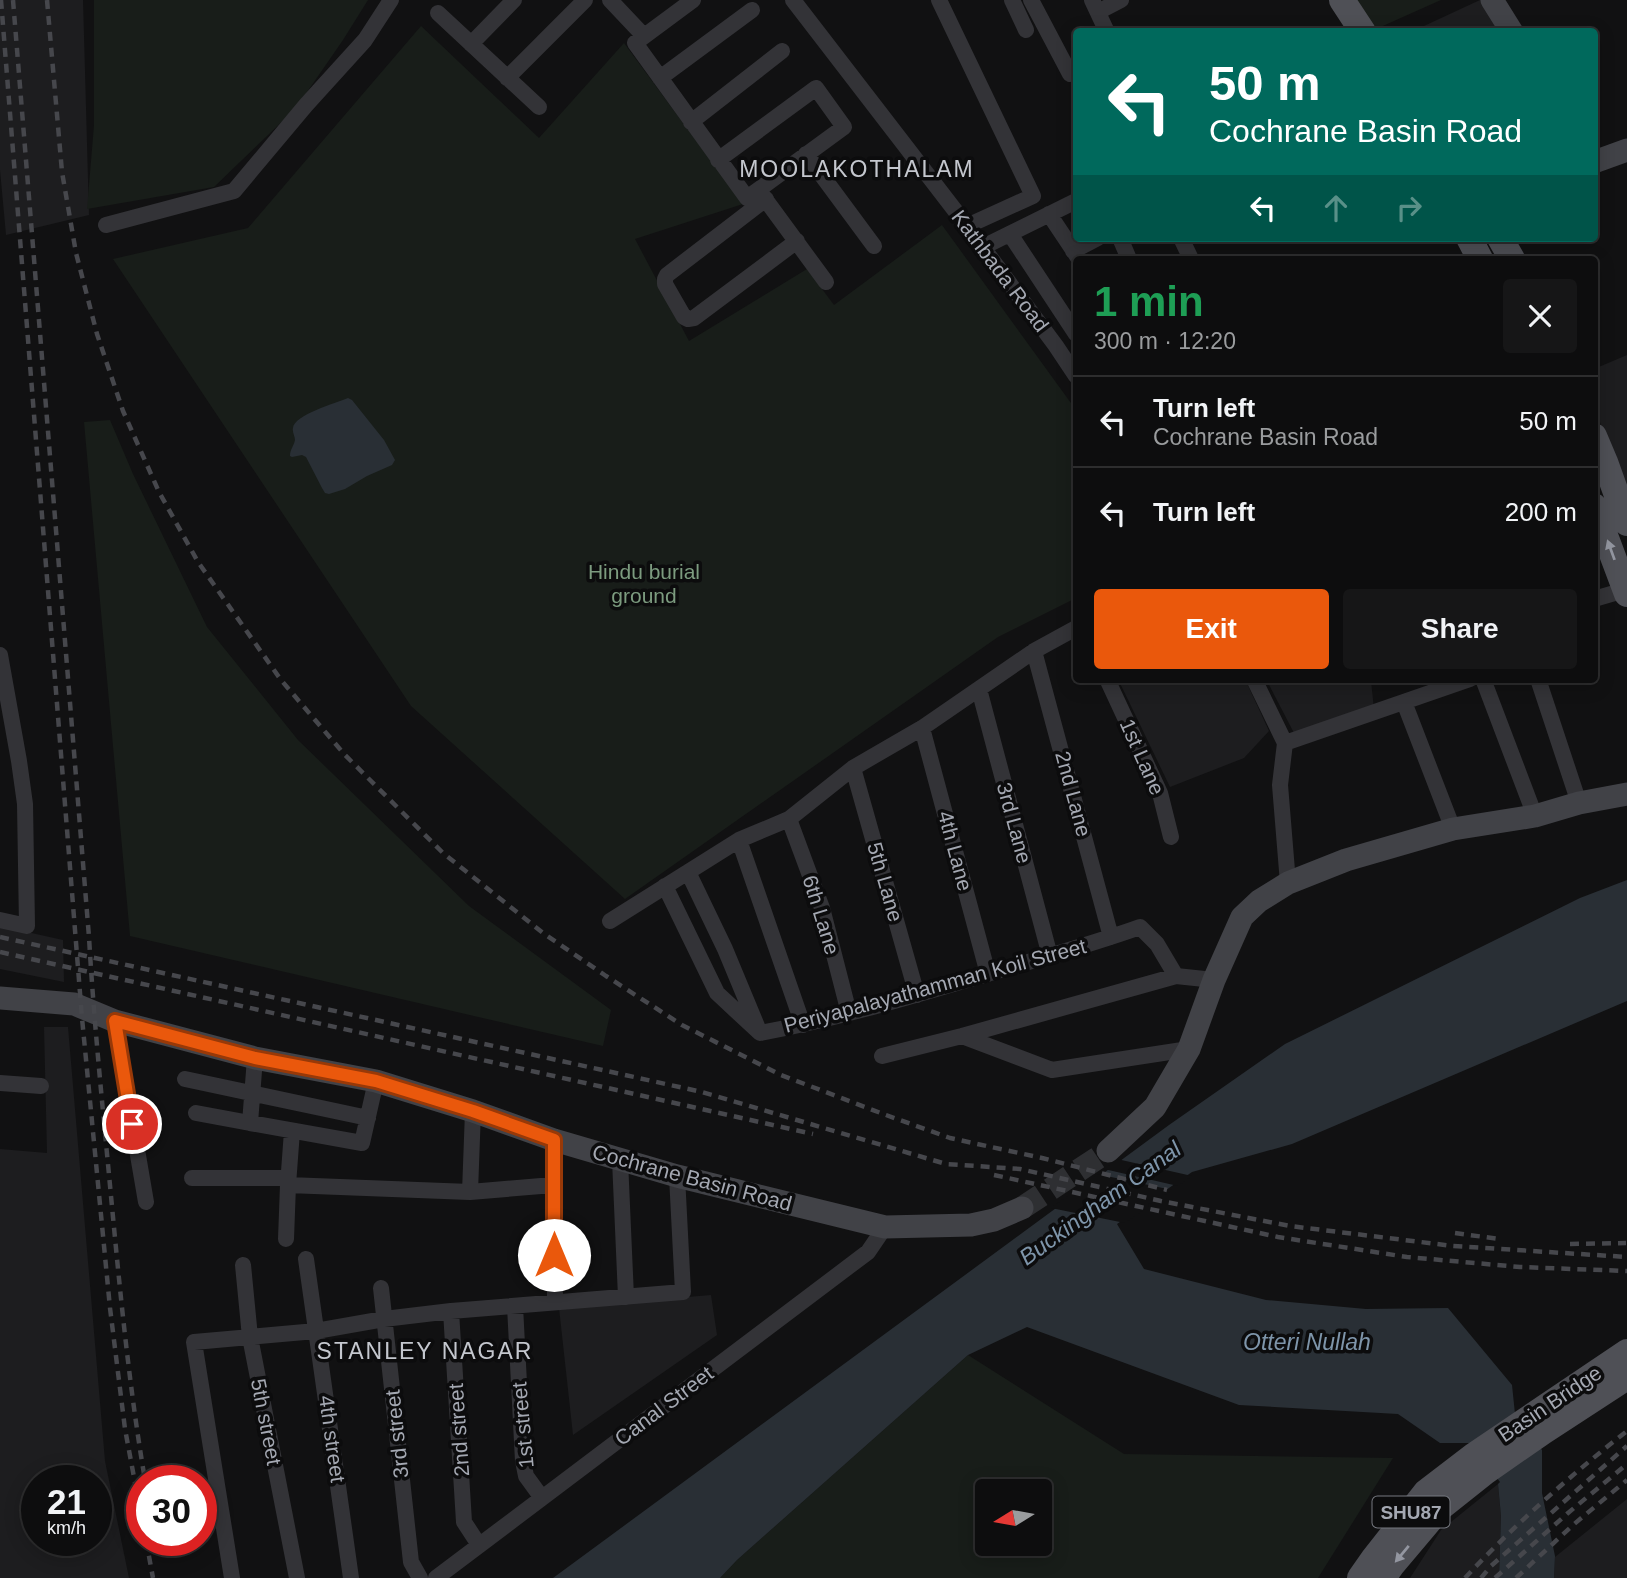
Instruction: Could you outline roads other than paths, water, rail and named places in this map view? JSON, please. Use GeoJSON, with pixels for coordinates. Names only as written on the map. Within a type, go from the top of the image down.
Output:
{"type":"FeatureCollection","features":[{"type":"Feature","properties":{"kind":"main road"},"geometry":{"type":"LineString","coordinates":[[1324,0],[1341,28]]}},
{"type":"Feature","properties":{"kind":"main road"},"geometry":{"type":"LineString","coordinates":[[1342,0],[1360,28]]}},
{"type":"Feature","properties":{"kind":"main road"},"geometry":{"type":"LineString","coordinates":[[1492,0],[1510,28]]}},
{"type":"Feature","properties":{"kind":"main road"},"geometry":{"type":"LineString","coordinates":[[1598,161],[1627,150]]}},
{"type":"Feature","properties":{"kind":"main road"},"geometry":{"type":"LineString","coordinates":[[1600,464],[1627,523]]}},
{"type":"Feature","properties":{"kind":"main road"},"geometry":{"type":"LineString","coordinates":[[1598,517],[1626,592]]}},
{"type":"Feature","properties":{"kind":"main road"},"geometry":{"type":"LineString","coordinates":[[1108,1151],[1156,1107],[1189,1049],[1214,980],[1242,918],[1259,901],[1288,883],[1346,860],[1453,830],[1535,816],[1623,793]]}},
{"type":"Feature","properties":{"kind":"main road","name":"Cochrane Basin Road"},"geometry":{"type":"LineString","coordinates":[[0,998],[74,1004],[115,1021],[255,1058],[376,1081],[554,1140],[677,1177],[885,1227],[971,1225],[994,1220],[1022,1208]]}},
{"type":"Feature","properties":{"kind":"main road","name":"Basin Bridge"},"geometry":{"type":"LineString","coordinates":[[1479,1464],[1537,1424],[1627,1352]]}},
{"type":"Feature","properties":{"kind":"main road","name":"Basin Bridge"},"geometry":{"type":"LineString","coordinates":[[1537,1424],[1627,1377]]}},
{"type":"Feature","properties":{"kind":"main road","name":"SHU87"},"geometry":{"type":"LineString","coordinates":[[1360,1578],[1426,1492],[1479,1464]]}},
{"type":"Feature","properties":{"kind":"main road","name":"SHU87"},"geometry":{"type":"LineString","coordinates":[[1383,1578],[1479,1464]]}},
{"type":"Feature","properties":{"kind":"street"},"geometry":{"type":"LineString","coordinates":[[106,225],[234,191],[365,40],[391,0]]}},
{"type":"Feature","properties":{"kind":"street"},"geometry":{"type":"LineString","coordinates":[[471,44],[514,0]]}},
{"type":"Feature","properties":{"kind":"street"},"geometry":{"type":"LineString","coordinates":[[507,78],[585,0]]}},
{"type":"Feature","properties":{"kind":"street"},"geometry":{"type":"LineString","coordinates":[[610,0],[640,40],[660,78],[718,160],[757,196],[797,241],[826,282]]}},
{"type":"Feature","properties":{"kind":"street"},"geometry":{"type":"LineString","coordinates":[[640,40],[693,0]]}},
{"type":"Feature","properties":{"kind":"street","name":"Kathbada Road"},"geometry":{"type":"LineString","coordinates":[[793,0],[983,247],[1073,372]]}},
{"type":"Feature","properties":{"kind":"street"},"geometry":{"type":"LineString","coordinates":[[939,0],[1033,196],[967,226]]}},
{"type":"Feature","properties":{"kind":"street"},"geometry":{"type":"LineString","coordinates":[[1012,0],[1026,30]]}},
{"type":"Feature","properties":{"kind":"street"},"geometry":{"type":"LineString","coordinates":[[1031,0],[1070,74]]}},
{"type":"Feature","properties":{"kind":"street"},"geometry":{"type":"LineString","coordinates":[[1105,28],[1095,6],[1121,0]]}},
{"type":"Feature","properties":{"kind":"street"},"geometry":{"type":"LineString","coordinates":[[660,78],[752,10]]}},
{"type":"Feature","properties":{"kind":"street"},"geometry":{"type":"LineString","coordinates":[[438,13],[540,107]]}},
{"type":"Feature","properties":{"kind":"street"},"geometry":{"type":"LineString","coordinates":[[691,122],[782,51]]}},
{"type":"Feature","properties":{"kind":"street"},"geometry":{"type":"LineString","coordinates":[[718,160],[816,88],[844,127],[806,154],[667,275],[665,284],[684,317],[694,318],[797,241]]}},
{"type":"Feature","properties":{"kind":"street"},"geometry":{"type":"LineString","coordinates":[[806,154],[874,246]]}},
{"type":"Feature","properties":{"kind":"street"},"geometry":{"type":"LineString","coordinates":[[983,247],[1073,202]]}},
{"type":"Feature","properties":{"kind":"street"},"geometry":{"type":"LineString","coordinates":[[1049,214],[1076,255],[1093,242]]}},
{"type":"Feature","properties":{"kind":"street"},"geometry":{"type":"LineString","coordinates":[[1010,234],[1073,330]]}},
{"type":"Feature","properties":{"kind":"street"},"geometry":{"type":"LineString","coordinates":[[1056,346],[1073,337]]}},
{"type":"Feature","properties":{"kind":"street"},"geometry":{"type":"LineString","coordinates":[[1598,598],[1626,592]]}},
{"type":"Feature","properties":{"kind":"street"},"geometry":{"type":"LineString","coordinates":[[610,921],[739,840],[789,819],[853,768],[922,728],[1034,651],[1073,630]]}},
{"type":"Feature","properties":{"kind":"street","name":"2nd Lane"},"geometry":{"type":"LineString","coordinates":[[1034,651],[1111,937]]}},
{"type":"Feature","properties":{"kind":"street"},"geometry":{"type":"LineString","coordinates":[[0,655],[25,804],[27,926],[0,920]]}},
{"type":"Feature","properties":{"kind":"street","name":"1st Lane"},"geometry":{"type":"LineString","coordinates":[[1110,683],[1160,793],[1171,837]]}},
{"type":"Feature","properties":{"kind":"street"},"geometry":{"type":"LineString","coordinates":[[1256,683],[1285,743],[1280,785],[1288,883]]}},
{"type":"Feature","properties":{"kind":"street"},"geometry":{"type":"LineString","coordinates":[[1285,743],[1459,683]]}},
{"type":"Feature","properties":{"kind":"street"},"geometry":{"type":"LineString","coordinates":[[1485,683],[1535,816]]}},
{"type":"Feature","properties":{"kind":"street"},"geometry":{"type":"LineString","coordinates":[[1539,683],[1579,803]]}},
{"type":"Feature","properties":{"kind":"street","name":"3rd Lane"},"geometry":{"type":"LineString","coordinates":[[979,689],[1050,956]]}},
{"type":"Feature","properties":{"kind":"street"},"geometry":{"type":"LineString","coordinates":[[1404,702],[1453,830]]}},
{"type":"Feature","properties":{"kind":"street","name":"4th Lane"},"geometry":{"type":"LineString","coordinates":[[922,728],[988,974]]}},
{"type":"Feature","properties":{"kind":"street","name":"5th Lane"},"geometry":{"type":"LineString","coordinates":[[853,768],[917,995]]}},
{"type":"Feature","properties":{"kind":"street","name":"6th Lane"},"geometry":{"type":"LineString","coordinates":[[789,819],[822,908],[849,1013]]}},
{"type":"Feature","properties":{"kind":"street"},"geometry":{"type":"LineString","coordinates":[[739,840],[803,1025]]}},
{"type":"Feature","properties":{"kind":"street"},"geometry":{"type":"LineString","coordinates":[[688,872],[725,949],[760,1033]]}},
{"type":"Feature","properties":{"kind":"street","name":"Periyapalayathamman Koil Street"},"geometry":{"type":"LineString","coordinates":[[665,886],[717,993],[760,1033],[803,1025],[917,995],[1140,927],[1157,944],[1176,976]]}},
{"type":"Feature","properties":{"kind":"street"},"geometry":{"type":"LineString","coordinates":[[882,1056],[1176,976],[1214,980]]}},
{"type":"Feature","properties":{"kind":"street"},"geometry":{"type":"LineString","coordinates":[[115,1021],[145,1202]]}},
{"type":"Feature","properties":{"kind":"street"},"geometry":{"type":"LineString","coordinates":[[962,1036],[1052,1070],[1189,1049]]}},
{"type":"Feature","properties":{"kind":"street"},"geometry":{"type":"LineString","coordinates":[[250,1123],[255,1058]]}},
{"type":"Feature","properties":{"kind":"street"},"geometry":{"type":"LineString","coordinates":[[186,1079],[368,1118]]}},
{"type":"Feature","properties":{"kind":"street"},"geometry":{"type":"LineString","coordinates":[[196,1113],[362,1143],[376,1081]]}},
{"type":"Feature","properties":{"kind":"street"},"geometry":{"type":"LineString","coordinates":[[0,1083],[41,1086]]}},
{"type":"Feature","properties":{"kind":"street"},"geometry":{"type":"LineString","coordinates":[[470,1192],[473,1111]]}},
{"type":"Feature","properties":{"kind":"street"},"geometry":{"type":"LineString","coordinates":[[286,1239],[292,1131]]}},
{"type":"Feature","properties":{"kind":"street"},"geometry":{"type":"LineString","coordinates":[[554,1140],[555,1302]]}},
{"type":"Feature","properties":{"kind":"street"},"geometry":{"type":"LineString","coordinates":[[620,1160],[626,1297]]}},
{"type":"Feature","properties":{"kind":"street"},"geometry":{"type":"LineString","coordinates":[[232,1578],[194,1342],[316,1331],[451,1311],[683,1293],[677,1177]]}},
{"type":"Feature","properties":{"kind":"street"},"geometry":{"type":"LineString","coordinates":[[192,1178],[470,1192],[553,1185]]}},
{"type":"Feature","properties":{"kind":"street","name":"Canal Street"},"geometry":{"type":"LineString","coordinates":[[436,1578],[868,1252],[885,1227]]}},
{"type":"Feature","properties":{"kind":"street","name":"4th street"},"geometry":{"type":"LineString","coordinates":[[306,1259],[351,1578]]}},
{"type":"Feature","properties":{"kind":"street","name":"5th street"},"geometry":{"type":"LineString","coordinates":[[243,1265],[250,1337],[297,1578]]}},
{"type":"Feature","properties":{"kind":"street","name":"3rd street"},"geometry":{"type":"LineString","coordinates":[[381,1288],[411,1562],[420,1578]]}},
{"type":"Feature","properties":{"kind":"street","name":"1st street"},"geometry":{"type":"LineString","coordinates":[[515,1306],[523,1461],[526,1476],[542,1498]]}},
{"type":"Feature","properties":{"kind":"street","name":"2nd street"},"geometry":{"type":"LineString","coordinates":[[451,1311],[464,1522],[480,1545]]}},
{"type":"Feature","properties":{"kind":"water"},"geometry":{"type":"Polygon","coordinates":[[[348,398],[384,440],[395,460],[392,465],[345,489],[329,494],[325,493],[306,457],[290,456],[295,440],[293,428],[295,423],[308,414],[348,398]]]}},
{"type":"Feature","properties":{"kind":"water"},"geometry":{"type":"Polygon","coordinates":[[[1627,880],[1627,1001],[1292,1144],[1192,1172],[1117,1224],[1144,1269],[1266,1300],[1366,1309],[1448,1308],[1512,1385],[1515,1414],[1542,1450],[1542,1493],[1555,1556],[1554,1578],[1499,1578],[1500,1482],[1469,1443],[1440,1443],[1398,1414],[1239,1405],[1027,1327],[968,1355],[720,1578],[553,1578],[1169,1125],[1285,1044],[1580,898],[1627,880]]]}},
{"type":"Feature","properties":{"kind":"tunnel"},"geometry":{"type":"LineString","coordinates":[[1022,1208],[1108,1151]]}},
{"type":"Feature","properties":{"kind":"railway"},"geometry":{"type":"LineString","coordinates":[[1,0],[82,1018],[110,1308],[132,1465]]}},
{"type":"Feature","properties":{"kind":"railway"},"geometry":{"type":"LineString","coordinates":[[13,0],[99,1067],[125,1338],[143,1465]]}},
{"type":"Feature","properties":{"kind":"railway"},"geometry":{"type":"LineString","coordinates":[[47,0],[62,172],[76,253],[97,334],[123,411],[159,492],[198,562],[281,680],[345,755],[443,853],[543,933],[682,1025],[781,1075],[950,1138],[1167,1190]]}},
{"type":"Feature","properties":{"kind":"railway"},"geometry":{"type":"LineString","coordinates":[[0,937],[702,1092],[946,1164],[1020,1169],[1161,1201],[1290,1226],[1453,1246],[1627,1257]]}},
{"type":"Feature","properties":{"kind":"railway"},"geometry":{"type":"LineString","coordinates":[[0,952],[813,1134]]}},
{"type":"Feature","properties":{"kind":"railway"},"geometry":{"type":"LineString","coordinates":[[994,1175],[1278,1237],[1407,1257],[1520,1267],[1627,1271]]}},
{"type":"Feature","properties":{"kind":"railway"},"geometry":{"type":"LineString","coordinates":[[1455,1233],[1499,1239]]}},
{"type":"Feature","properties":{"kind":"railway"},"geometry":{"type":"LineString","coordinates":[[1570,1244],[1626,1243]]}},
{"type":"Feature","properties":{"kind":"railway"},"geometry":{"type":"LineString","coordinates":[[1465,1578],[1543,1501],[1627,1431]]}},
{"type":"Feature","properties":{"kind":"railway"},"geometry":{"type":"LineString","coordinates":[[1481,1578],[1491,1566],[1627,1446]]}},
{"type":"Feature","properties":{"kind":"railway"},"geometry":{"type":"LineString","coordinates":[[1495,1578],[1627,1464]]}},
{"type":"Feature","properties":{"kind":"railway"},"geometry":{"type":"LineString","coordinates":[[1516,1578],[1627,1480]]}},
{"type":"Feature","properties":{"kind":"railway"},"geometry":{"type":"LineString","coordinates":[[149,1556],[153,1578]]}},
{"type":"Feature","properties":{"kind":"district","name":"MOOLAKOTHALAM"},"geometry":{"type":"Point","coordinates":[857,169]}},
{"type":"Feature","properties":{"kind":"district","name":"STANLEY NAGAR"},"geometry":{"type":"Point","coordinates":[425,1351]}},
{"type":"Feature","properties":{"kind":"park label","name":"Hindu burial ground"},"geometry":{"type":"Point","coordinates":[644,584]}},
{"type":"Feature","properties":{"kind":"water label","name":"Buckingham Canal"},"geometry":{"type":"Point","coordinates":[1100,1203]}},
{"type":"Feature","properties":{"kind":"water label","name":"Otteri Nullah"},"geometry":{"type":"Point","coordinates":[1307,1342]}}]}
